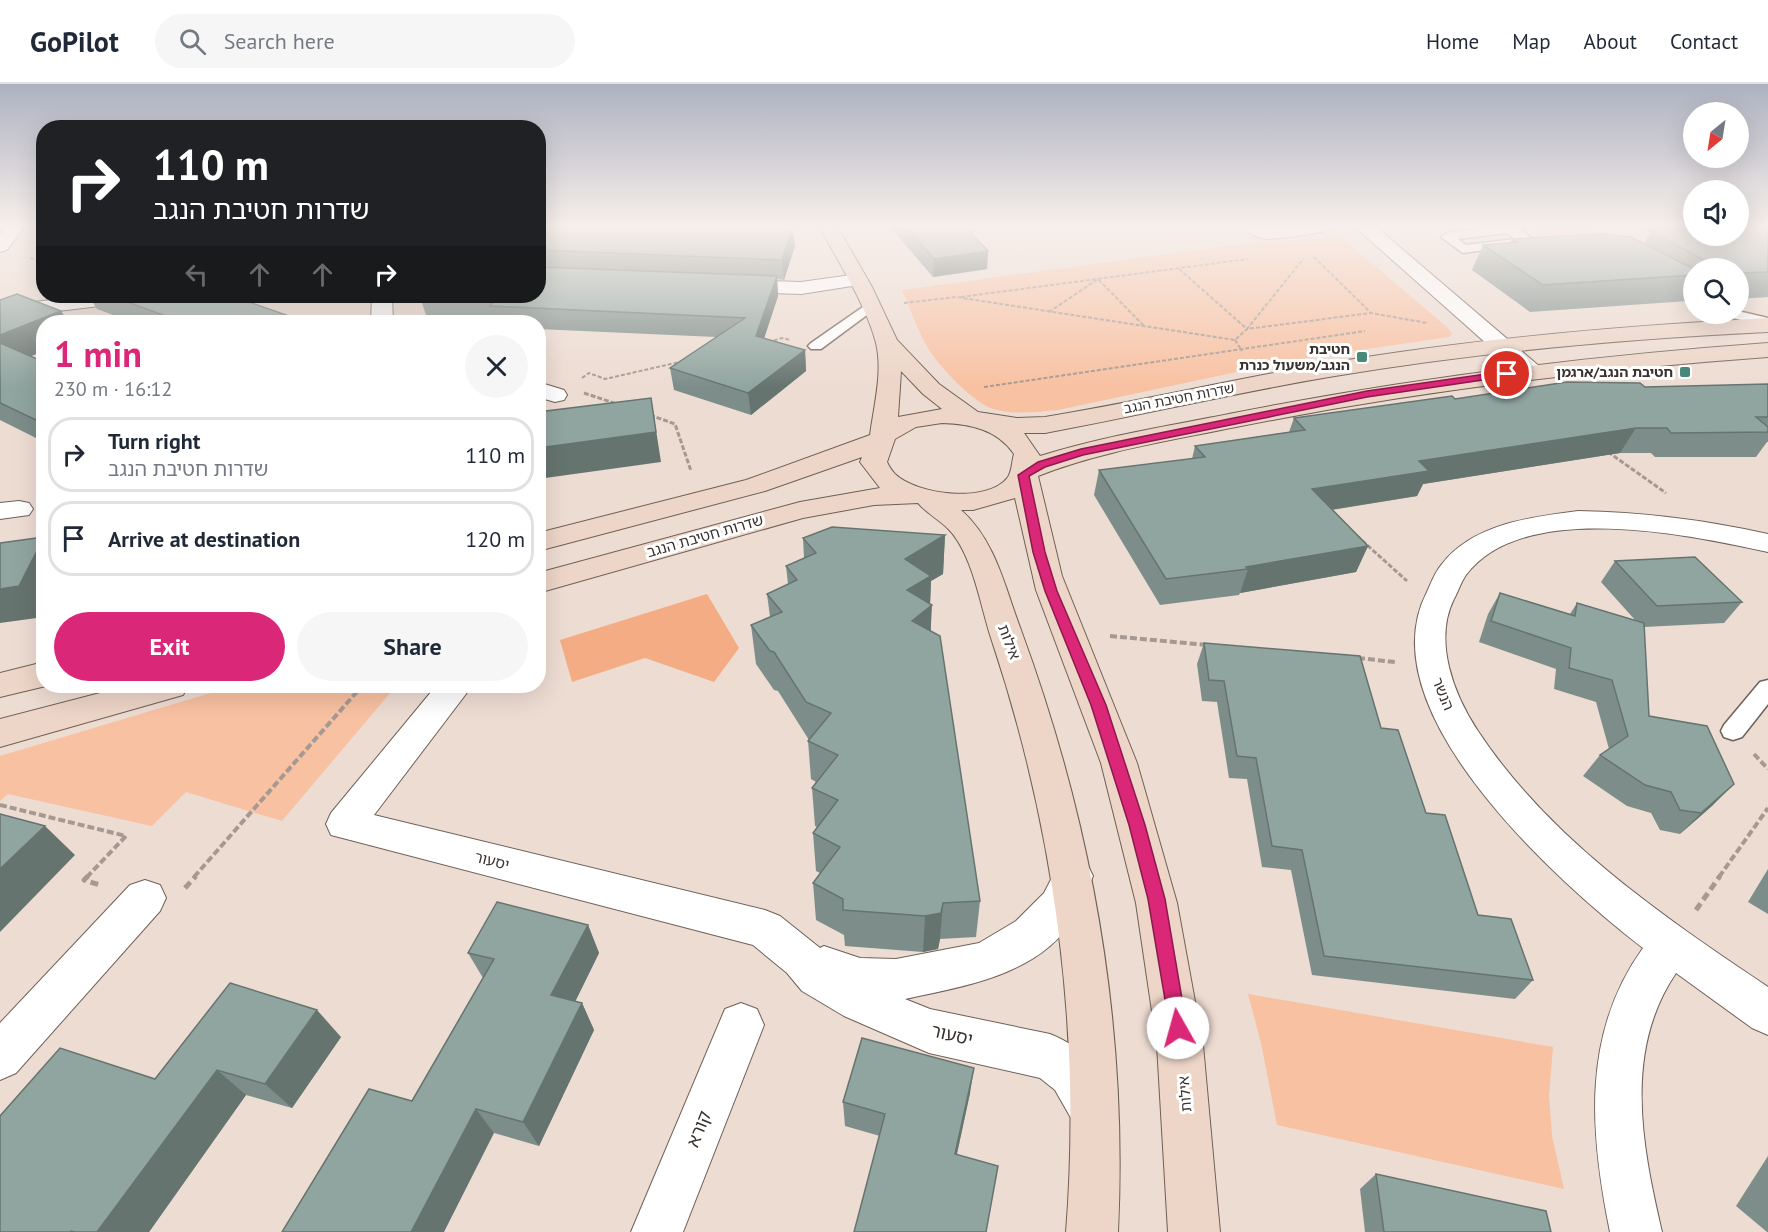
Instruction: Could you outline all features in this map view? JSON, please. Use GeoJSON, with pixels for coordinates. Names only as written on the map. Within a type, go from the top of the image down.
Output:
{"type":"FeatureCollection","features":[{"type":"Feature","properties":{"kind":"main road"},"geometry":{"type":"LineString","coordinates":[[858,280],[887,343],[935,393],[977,419],[1008,432],[1023,446],[1027,454],[1025,473]]}},
{"type":"Feature","properties":{"kind":"main road","name":"שדרות חטיבת הנגב"},"geometry":{"type":"LineString","coordinates":[[977,419],[1017,426],[1045,424],[1335,369],[1502,346],[1768,323]]}},
{"type":"Feature","properties":{"kind":"main road"},"geometry":{"type":"LineString","coordinates":[[887,343],[890,379],[883,437],[874,452],[876,468],[889,484],[919,497],[960,502],[990,498],[1013,487],[1025,473],[1081,453],[1290,408],[1418,386],[1531,371],[1768,350]]}},
{"type":"Feature","properties":{"kind":"main road"},"geometry":{"type":"LineString","coordinates":[[546,540],[792,475],[843,456],[883,437],[903,424],[928,417],[977,419]]}},
{"type":"Feature","properties":{"kind":"main road","name":"אילות"},"geometry":{"type":"LineString","coordinates":[[1025,473],[1039,552],[1051,591],[1118,761],[1156,899],[1172,986],[1186,1091],[1194,1232]]}},
{"type":"Feature","properties":{"kind":"main road","name":"שדרות חטיבת הנגב"},"geometry":{"type":"LineString","coordinates":[[546,581],[800,510],[863,498],[919,497]]}},
{"type":"Feature","properties":{"kind":"main road","name":"אילות"},"geometry":{"type":"LineString","coordinates":[[919,497],[959,519],[979,550],[1033,711],[1064,827],[1087,981],[1093,1110],[1092,1232]]}},
{"type":"Feature","properties":{"kind":"main road"},"geometry":{"type":"LineString","coordinates":[[0,685],[36,676]]}},
{"type":"Feature","properties":{"kind":"main road"},"geometry":{"type":"LineString","coordinates":[[0,733],[146,693]]}},
{"type":"Feature","properties":{"kind":"street"},"geometry":{"type":"LineString","coordinates":[[706,285],[801,288],[858,280]]}},
{"type":"Feature","properties":{"kind":"street"},"geometry":{"type":"LineString","coordinates":[[1425,280],[1531,371]]}},
{"type":"Feature","properties":{"kind":"street"},"geometry":{"type":"LineString","coordinates":[[0,312],[75,303]]}},
{"type":"Feature","properties":{"kind":"street","name":"הנשר"},"geometry":{"type":"LineString","coordinates":[[1766,545],[1653,522],[1594,519],[1542,524],[1499,536],[1464,558],[1438,591],[1429,626],[1432,665],[1447,708],[1475,755],[1514,805],[1564,858],[1625,910],[1768,1013]]}},
{"type":"Feature","properties":{"kind":"street","name":"יסעור"},"geometry":{"type":"LineString","coordinates":[[449,693],[345,824],[765,929],[802,959],[817,977],[860,1001],[929,1031],[1050,1057],[1072,1073],[1093,1110]]}},
{"type":"Feature","properties":{"kind":"street","name":"יסעור"},"geometry":{"type":"LineString","coordinates":[[802,959],[860,978],[896,980],[987,961],[1031,935],[1059,906],[1073,876]]}},
{"type":"Feature","properties":{"kind":"street"},"geometry":{"type":"LineString","coordinates":[[0,1057],[145,898]]}},
{"type":"Feature","properties":{"kind":"street"},"geometry":{"type":"LineString","coordinates":[[1636,1232],[1621,1161],[1617,1076],[1622,1042],[1630,1013],[1655,965],[1671,945]]}},
{"type":"Feature","properties":{"kind":"street","name":"קורא"},"geometry":{"type":"LineString","coordinates":[[657,1232],[741,1025]]}},
{"type":"Feature","properties":{"kind":"lane"},"geometry":{"type":"LineString","coordinates":[[816,346],[870,306]]}},
{"type":"Feature","properties":{"kind":"lane"},"geometry":{"type":"LineString","coordinates":[[1749,318],[1768,323]]}},
{"type":"Feature","properties":{"kind":"lane"},"geometry":{"type":"LineString","coordinates":[[1733,731],[1768,688]]}},
{"type":"Feature","properties":{"kind":"path"},"geometry":{"type":"LineString","coordinates":[[870,306],[1093,280]]}},
{"type":"Feature","properties":{"kind":"path"},"geometry":{"type":"LineString","coordinates":[[1049,312],[1097,280]]}},
{"type":"Feature","properties":{"kind":"path"},"geometry":{"type":"LineString","coordinates":[[1099,280],[1144,327]]}},
{"type":"Feature","properties":{"kind":"path"},"geometry":{"type":"LineString","coordinates":[[1190,280],[1247,329],[1371,313],[1430,324],[1407,326]]}},
{"type":"Feature","properties":{"kind":"path"},"geometry":{"type":"LineString","coordinates":[[1235,340],[1247,329],[1286,280]]}},
{"type":"Feature","properties":{"kind":"path"},"geometry":{"type":"LineString","coordinates":[[1336,280],[1371,313]]}},
{"type":"Feature","properties":{"kind":"path"},"geometry":{"type":"LineString","coordinates":[[956,297],[1235,340],[1242,351]]}},
{"type":"Feature","properties":{"kind":"path"},"geometry":{"type":"LineString","coordinates":[[935,393],[1242,351],[1374,330]]}},
{"type":"Feature","properties":{"kind":"path"},"geometry":{"type":"LineString","coordinates":[[760,344],[782,338],[816,346]]}},
{"type":"Feature","properties":{"kind":"path"},"geometry":{"type":"LineString","coordinates":[[554,390],[589,374],[605,379],[693,359]]}},
{"type":"Feature","properties":{"kind":"path"},"geometry":{"type":"LineString","coordinates":[[554,390],[621,406]]}},
{"type":"Feature","properties":{"kind":"path"},"geometry":{"type":"LineString","coordinates":[[643,413],[675,424],[691,472]]}},
{"type":"Feature","properties":{"kind":"path"},"geometry":{"type":"LineString","coordinates":[[1604,450],[1659,488]]}},
{"type":"Feature","properties":{"kind":"path"},"geometry":{"type":"LineString","coordinates":[[1354,533],[1434,605]]}},
{"type":"Feature","properties":{"kind":"path"},"geometry":{"type":"LineString","coordinates":[[1069,632],[1209,645]]}},
{"type":"Feature","properties":{"kind":"path"},"geometry":{"type":"LineString","coordinates":[[1350,657],[1432,665]]}},
{"type":"Feature","properties":{"kind":"path"},"geometry":{"type":"LineString","coordinates":[[0,805],[126,836],[84,880],[170,904],[356,693]]}},
{"type":"Feature","properties":{"kind":"path"},"geometry":{"type":"LineString","coordinates":[[1671,945],[1768,808]]}},
{"type":"Feature","properties":{"kind":"shaded area"},"geometry":{"type":"Polygon","coordinates":[[[979,280],[1391,280],[1448,328],[1452,334],[1449,337],[1293,360],[1058,410],[1009,412],[985,406],[959,385],[943,368],[923,338],[902,290],[979,280]]]}},
{"type":"Feature","properties":{"kind":"shaded area"},"geometry":{"type":"Polygon","coordinates":[[[707,594],[739,648],[714,682],[645,658],[572,682],[560,640],[707,594]]]}},
{"type":"Feature","properties":{"kind":"shaded area"},"geometry":{"type":"Polygon","coordinates":[[[211,693],[390,693],[282,821],[186,792],[152,826],[8,794],[0,801],[0,756],[211,693]]]}},
{"type":"Feature","properties":{"kind":"shaded area"},"geometry":{"type":"Polygon","coordinates":[[[1248,994],[1553,1047],[1549,1095],[1552,1136],[1564,1189],[1277,1125],[1261,1043],[1248,994]]]}},
{"type":"Feature","properties":{"kind":"building"},"geometry":{"type":"Polygon","coordinates":[[[546,280],[776,280],[756,336],[805,350],[748,393],[670,368],[745,318],[490,306],[492,303],[546,303],[546,280]]]}},
{"type":"Feature","properties":{"kind":"building"},"geometry":{"type":"Polygon","coordinates":[[[1535,280],[1625,280],[1543,285],[1535,280]]]}},
{"type":"Feature","properties":{"kind":"building"},"geometry":{"type":"Polygon","coordinates":[[[17,294],[61,311],[51,315],[36,315],[36,321],[0,335],[0,300],[17,294]]]}},
{"type":"Feature","properties":{"kind":"building"},"geometry":{"type":"Polygon","coordinates":[[[130,303],[252,303],[286,315],[163,315],[130,303]]]}},
{"type":"Feature","properties":{"kind":"building"},"geometry":{"type":"Polygon","coordinates":[[[0,343],[36,359],[36,420],[0,403],[0,343]]]}},
{"type":"Feature","properties":{"kind":"building"},"geometry":{"type":"Polygon","coordinates":[[[1567,382],[1640,383],[1645,387],[1768,384],[1768,417],[1756,417],[1768,427],[1768,432],[1671,433],[1667,428],[1636,428],[1419,461],[1429,471],[1312,489],[1368,546],[1246,567],[1248,569],[1166,579],[1099,470],[1205,457],[1195,446],[1305,430],[1294,418],[1452,396],[1455,399],[1567,382]]]}},
{"type":"Feature","properties":{"kind":"building"},"geometry":{"type":"Polygon","coordinates":[[[651,398],[656,432],[546,447],[546,411],[651,398]]]}},
{"type":"Feature","properties":{"kind":"building"},"geometry":{"type":"Polygon","coordinates":[[[832,527],[945,535],[905,559],[931,576],[907,590],[932,605],[912,621],[940,636],[980,901],[943,903],[941,913],[925,916],[843,910],[843,899],[813,883],[840,847],[813,833],[838,800],[812,788],[838,755],[808,741],[831,713],[806,702],[774,652],[770,651],[751,625],[782,612],[767,594],[797,580],[786,566],[816,553],[803,538],[832,527]]]}},
{"type":"Feature","properties":{"kind":"building"},"geometry":{"type":"Polygon","coordinates":[[[36,538],[36,553],[19,586],[0,589],[0,543],[36,538]]]}},
{"type":"Feature","properties":{"kind":"building"},"geometry":{"type":"Polygon","coordinates":[[[1695,557],[1742,602],[1657,606],[1615,561],[1695,557]]]}},
{"type":"Feature","properties":{"kind":"building"},"geometry":{"type":"Polygon","coordinates":[[[1500,593],[1575,616],[1577,603],[1644,623],[1649,716],[1707,726],[1734,784],[1701,813],[1680,810],[1671,792],[1645,785],[1600,755],[1628,736],[1612,680],[1569,668],[1571,648],[1491,621],[1500,593]]]}},
{"type":"Feature","properties":{"kind":"building"},"geometry":{"type":"Polygon","coordinates":[[[1204,643],[1360,656],[1381,728],[1398,730],[1426,813],[1445,815],[1478,915],[1511,919],[1533,980],[1324,956],[1302,850],[1272,846],[1256,758],[1237,756],[1224,681],[1209,680],[1204,643]]]}},
{"type":"Feature","properties":{"kind":"building"},"geometry":{"type":"Polygon","coordinates":[[[0,814],[45,826],[0,869],[0,814]]]}},
{"type":"Feature","properties":{"kind":"building"},"geometry":{"type":"Polygon","coordinates":[[[497,902],[588,925],[551,995],[582,1003],[523,1122],[476,1109],[411,1232],[282,1232],[369,1089],[412,1101],[494,959],[468,953],[497,902]]]}},
{"type":"Feature","properties":{"kind":"building"},"geometry":{"type":"Polygon","coordinates":[[[230,983],[317,1010],[265,1084],[217,1070],[97,1232],[0,1232],[0,1116],[60,1048],[155,1079],[230,983]]]}},
{"type":"Feature","properties":{"kind":"building"},"geometry":{"type":"Polygon","coordinates":[[[862,1038],[974,1068],[955,1154],[998,1166],[986,1232],[854,1232],[885,1114],[843,1102],[862,1038]]]}},
{"type":"Feature","properties":{"kind":"building"},"geometry":{"type":"Polygon","coordinates":[[[1376,1174],[1546,1211],[1551,1232],[1384,1232],[1376,1174]]]}},
{"type":"Feature","properties":{"kind":"place","name":"חטיבת הנגב/משעול כנרת"},"geometry":{"type":"Point","coordinates":[1362,357]}},
{"type":"Feature","properties":{"kind":"place","name":"חטיבת הנגב/ארגמן"},"geometry":{"type":"Point","coordinates":[1685,372]}},
{"type":"Feature","properties":{"kind":"route"},"geometry":{"type":"LineString","coordinates":[[1178,1028],[1156,899],[1137,825],[1098,705],[1051,591],[1035,535],[1024,475],[1026,471],[1052,460],[1270,412],[1367,394],[1507,374]]}}]}
